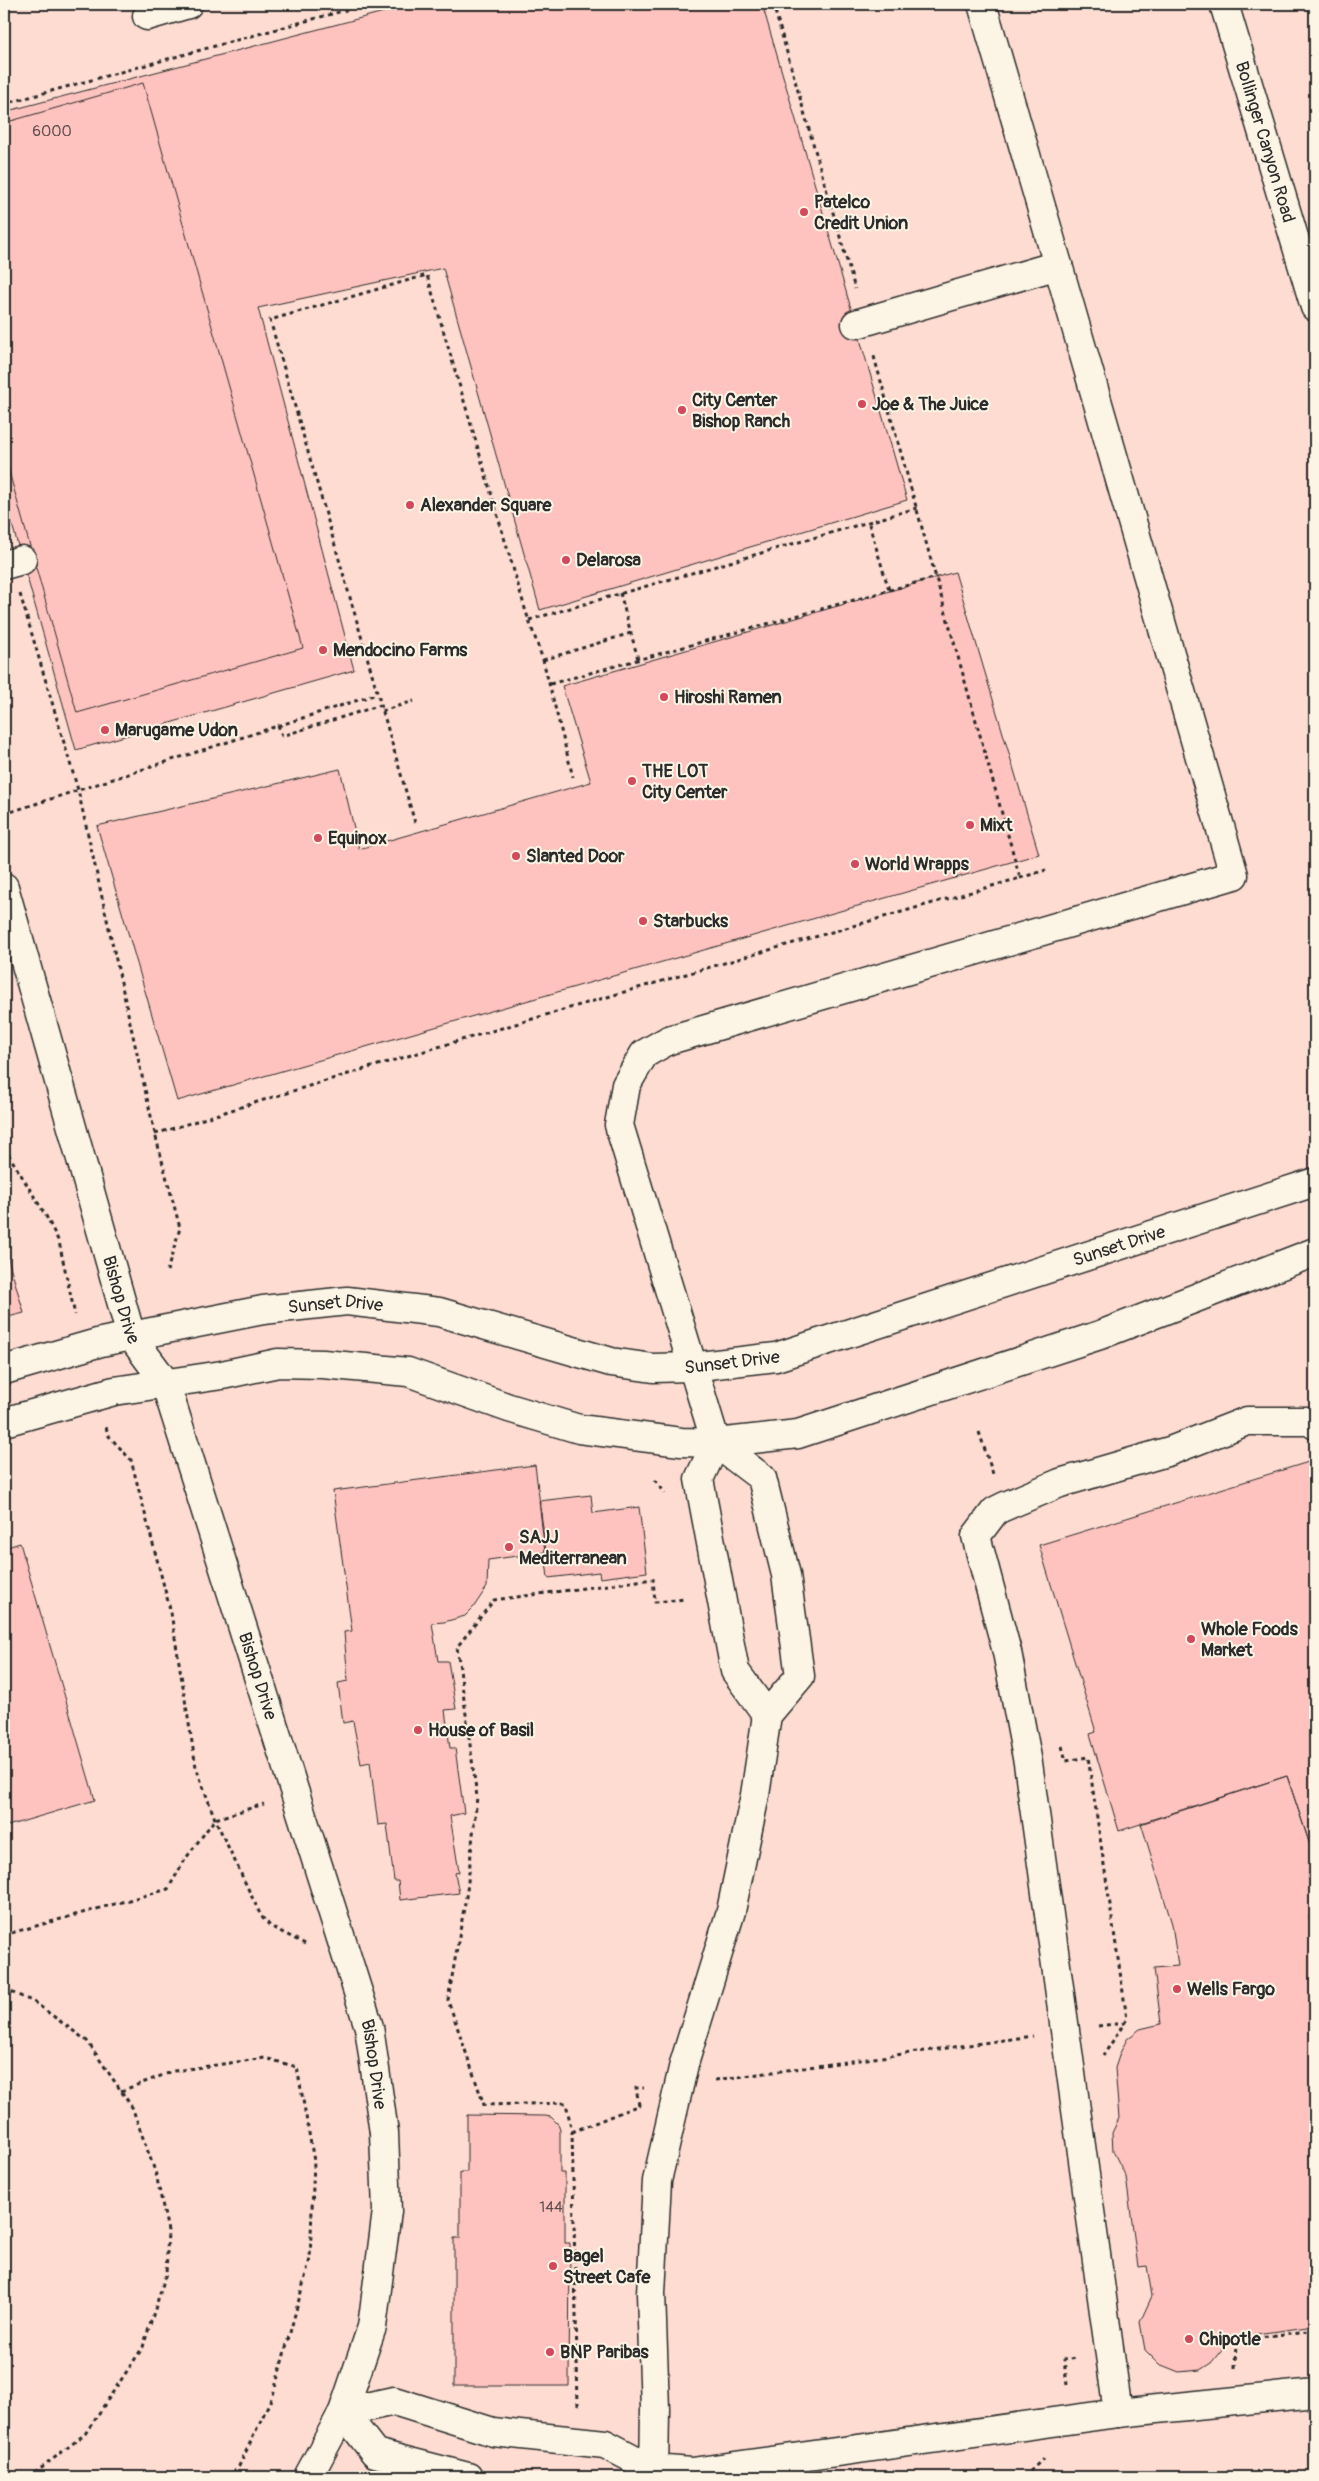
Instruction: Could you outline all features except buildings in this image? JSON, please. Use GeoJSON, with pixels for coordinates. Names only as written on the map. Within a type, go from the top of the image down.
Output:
{"type":"FeatureCollection","features":[{"type":"Feature","properties":{"kind":"street"},"geometry":{"type":"LineString","coordinates":[[147,16],[188,4]]}},
{"type":"Feature","properties":{"kind":"street"},"geometry":{"type":"LineString","coordinates":[[649,2475],[655,2409],[651,2293],[657,2182],[680,2084],[731,1911],[755,1794],[767,1715],[800,1676],[786,1576],[762,1478],[716,1443],[691,1367],[619,1125],[626,1085],[644,1054],[669,1040],[1234,875],[982,4]]}},
{"type":"Feature","properties":{"kind":"street","name":"Bollinger Canyon Road"},"geometry":{"type":"LineString","coordinates":[[1224,4],[1315,308]]}},
{"type":"Feature","properties":{"kind":"street"},"geometry":{"type":"LineString","coordinates":[[860,323],[1058,265]]}},
{"type":"Feature","properties":{"kind":"street","name":"Bishop Drive"},"geometry":{"type":"LineString","coordinates":[[4,887],[131,1336],[165,1382],[369,2027],[384,2133],[387,2211],[372,2328],[343,2412],[308,2477]]}},
{"type":"Feature","properties":{"kind":"street","name":"Sunset Drive"},"geometry":{"type":"LineString","coordinates":[[4,1370],[80,1348],[131,1336],[263,1310],[348,1301],[439,1312],[611,1362],[653,1368],[691,1367],[776,1357],[1315,1182]]}},
{"type":"Feature","properties":{"kind":"street"},"geometry":{"type":"LineString","coordinates":[[4,1422],[96,1396],[165,1382],[222,1375],[278,1363],[323,1364],[408,1372],[509,1408],[579,1429],[681,1442],[716,1443],[807,1431],[1100,1335],[1315,1252]]}},
{"type":"Feature","properties":{"kind":"street"},"geometry":{"type":"LineString","coordinates":[[1287,1262],[1315,1261]]}},
{"type":"Feature","properties":{"kind":"street"},"geometry":{"type":"LineString","coordinates":[[1118,2413],[1028,1763],[1007,1652],[976,1536],[999,1509],[1060,1483],[1170,1451],[1247,1421],[1310,1421],[1315,1425]]}},
{"type":"Feature","properties":{"kind":"street"},"geometry":{"type":"LineString","coordinates":[[716,1443],[699,1479],[735,1671],[767,1715]]}},
{"type":"Feature","properties":{"kind":"street"},"geometry":{"type":"LineString","coordinates":[[468,2477],[375,2453],[343,2412],[394,2401],[493,2432],[605,2444],[649,2475],[692,2472],[1118,2413],[1315,2393]]}},
{"type":"Feature","properties":{"kind":"path"},"geometry":{"type":"LineString","coordinates":[[4,104],[368,4]]}},
{"type":"Feature","properties":{"kind":"path"},"geometry":{"type":"LineString","coordinates":[[773,4],[860,323],[937,577],[1020,878]]}},
{"type":"Feature","properties":{"kind":"path"},"geometry":{"type":"LineString","coordinates":[[415,824],[270,320],[427,274],[529,620],[550,684],[573,777]]}},
{"type":"Feature","properties":{"kind":"path"},"geometry":{"type":"LineString","coordinates":[[529,620],[917,508]]}},
{"type":"Feature","properties":{"kind":"path"},"geometry":{"type":"LineString","coordinates":[[869,524],[889,590]]}},
{"type":"Feature","properties":{"kind":"path"},"geometry":{"type":"LineString","coordinates":[[12,563],[78,790],[155,1134],[180,1228],[167,1272]]}},
{"type":"Feature","properties":{"kind":"path"},"geometry":{"type":"LineString","coordinates":[[550,684],[937,577]]}},
{"type":"Feature","properties":{"kind":"path"},"geometry":{"type":"LineString","coordinates":[[620,593],[638,659]]}},
{"type":"Feature","properties":{"kind":"path"},"geometry":{"type":"LineString","coordinates":[[543,660],[631,633]]}},
{"type":"Feature","properties":{"kind":"path"},"geometry":{"type":"LineString","coordinates":[[4,814],[377,694]]}},
{"type":"Feature","properties":{"kind":"path"},"geometry":{"type":"LineString","coordinates":[[382,711],[414,701]]}},
{"type":"Feature","properties":{"kind":"path"},"geometry":{"type":"LineString","coordinates":[[278,725],[282,736],[381,705]]}},
{"type":"Feature","properties":{"kind":"path"},"geometry":{"type":"LineString","coordinates":[[155,1134],[650,984],[1046,870]]}},
{"type":"Feature","properties":{"kind":"path"},"geometry":{"type":"LineString","coordinates":[[4,1147],[46,1216],[59,1242],[71,1292],[80,1348]]}},
{"type":"Feature","properties":{"kind":"path"},"geometry":{"type":"LineString","coordinates":[[96,1396],[108,1434],[131,1460],[171,1613],[196,1767],[215,1819],[261,1916],[270,1926],[351,1969]]}},
{"type":"Feature","properties":{"kind":"path"},"geometry":{"type":"LineString","coordinates":[[979,1432],[999,1509]]}},
{"type":"Feature","properties":{"kind":"path"},"geometry":{"type":"LineString","coordinates":[[655,1480],[667,1495]]}},
{"type":"Feature","properties":{"kind":"path"},"geometry":{"type":"LineString","coordinates":[[578,2415],[572,2132],[566,2102],[484,2105],[448,2000],[467,1891],[477,1797],[457,1647],[494,1600],[653,1579],[655,1602],[692,1598]]}},
{"type":"Feature","properties":{"kind":"path"},"geometry":{"type":"LineString","coordinates":[[1061,1742],[1066,1761],[1088,1757],[1127,2019],[1098,2063]]}},
{"type":"Feature","properties":{"kind":"path"},"geometry":{"type":"LineString","coordinates":[[4,1935],[168,1889],[186,1858],[215,1819],[296,1795]]}},
{"type":"Feature","properties":{"kind":"path"},"geometry":{"type":"LineString","coordinates":[[4,1989],[34,2002],[87,2041],[132,2107],[156,2174],[168,2230],[166,2274],[143,2347],[85,2434],[30,2477]]}},
{"type":"Feature","properties":{"kind":"path"},"geometry":{"type":"LineString","coordinates":[[572,2132],[639,2105],[636,2088],[680,2084],[1125,2023]]}},
{"type":"Feature","properties":{"kind":"path"},"geometry":{"type":"LineString","coordinates":[[121,2091],[174,2071],[265,2058],[296,2067],[314,2161],[310,2259],[273,2395],[239,2466],[229,2477]]}},
{"type":"Feature","properties":{"kind":"path"},"geometry":{"type":"LineString","coordinates":[[1226,2370],[1235,2369],[1236,2340],[1315,2330]]}},
{"type":"Feature","properties":{"kind":"shaded area"},"geometry":{"type":"Polygon","coordinates":[[[4,4],[1315,4],[1315,2477],[4,2477],[4,4]]]}},
{"type":"Feature","properties":{"kind":"place","name":"Patelco Credit Union"},"geometry":{"type":"Point","coordinates":[804,212]}},
{"type":"Feature","properties":{"kind":"place","name":"Joe & The Juice"},"geometry":{"type":"Point","coordinates":[862,404]}},
{"type":"Feature","properties":{"kind":"place","name":"City Center Bishop Ranch"},"geometry":{"type":"Point","coordinates":[682,410]}},
{"type":"Feature","properties":{"kind":"place","name":"Alexander Square"},"geometry":{"type":"Point","coordinates":[410,505]}},
{"type":"Feature","properties":{"kind":"place","name":"Delarosa"},"geometry":{"type":"Point","coordinates":[566,560]}},
{"type":"Feature","properties":{"kind":"place","name":"Mendocino Farms"},"geometry":{"type":"Point","coordinates":[323,650]}},
{"type":"Feature","properties":{"kind":"place","name":"Hiroshi Ramen"},"geometry":{"type":"Point","coordinates":[664,697]}},
{"type":"Feature","properties":{"kind":"place","name":"Marugame Udon"},"geometry":{"type":"Point","coordinates":[105,730]}},
{"type":"Feature","properties":{"kind":"place","name":"THE LOT City Center"},"geometry":{"type":"Point","coordinates":[632,781]}},
{"type":"Feature","properties":{"kind":"place","name":"Mixt"},"geometry":{"type":"Point","coordinates":[970,825]}},
{"type":"Feature","properties":{"kind":"place","name":"Equinox"},"geometry":{"type":"Point","coordinates":[318,838]}},
{"type":"Feature","properties":{"kind":"place","name":"Slanted Door"},"geometry":{"type":"Point","coordinates":[516,856]}},
{"type":"Feature","properties":{"kind":"place","name":"World Wrapps"},"geometry":{"type":"Point","coordinates":[855,864]}},
{"type":"Feature","properties":{"kind":"place","name":"Starbucks"},"geometry":{"type":"Point","coordinates":[643,921]}},
{"type":"Feature","properties":{"kind":"place","name":"SAJJ Mediterranean"},"geometry":{"type":"Point","coordinates":[509,1547]}},
{"type":"Feature","properties":{"kind":"place","name":"Whole Foods Market"},"geometry":{"type":"Point","coordinates":[1191,1639]}},
{"type":"Feature","properties":{"kind":"place","name":"House of Basil"},"geometry":{"type":"Point","coordinates":[418,1730]}},
{"type":"Feature","properties":{"kind":"place","name":"Wells Fargo"},"geometry":{"type":"Point","coordinates":[1177,1989]}},
{"type":"Feature","properties":{"kind":"place","name":"Bagel Street Cafe"},"geometry":{"type":"Point","coordinates":[553,2266]}},
{"type":"Feature","properties":{"kind":"place","name":"Chipotle"},"geometry":{"type":"Point","coordinates":[1189,2339]}},
{"type":"Feature","properties":{"kind":"place","name":"BNP Paribas"},"geometry":{"type":"Point","coordinates":[550,2352]}}]}
